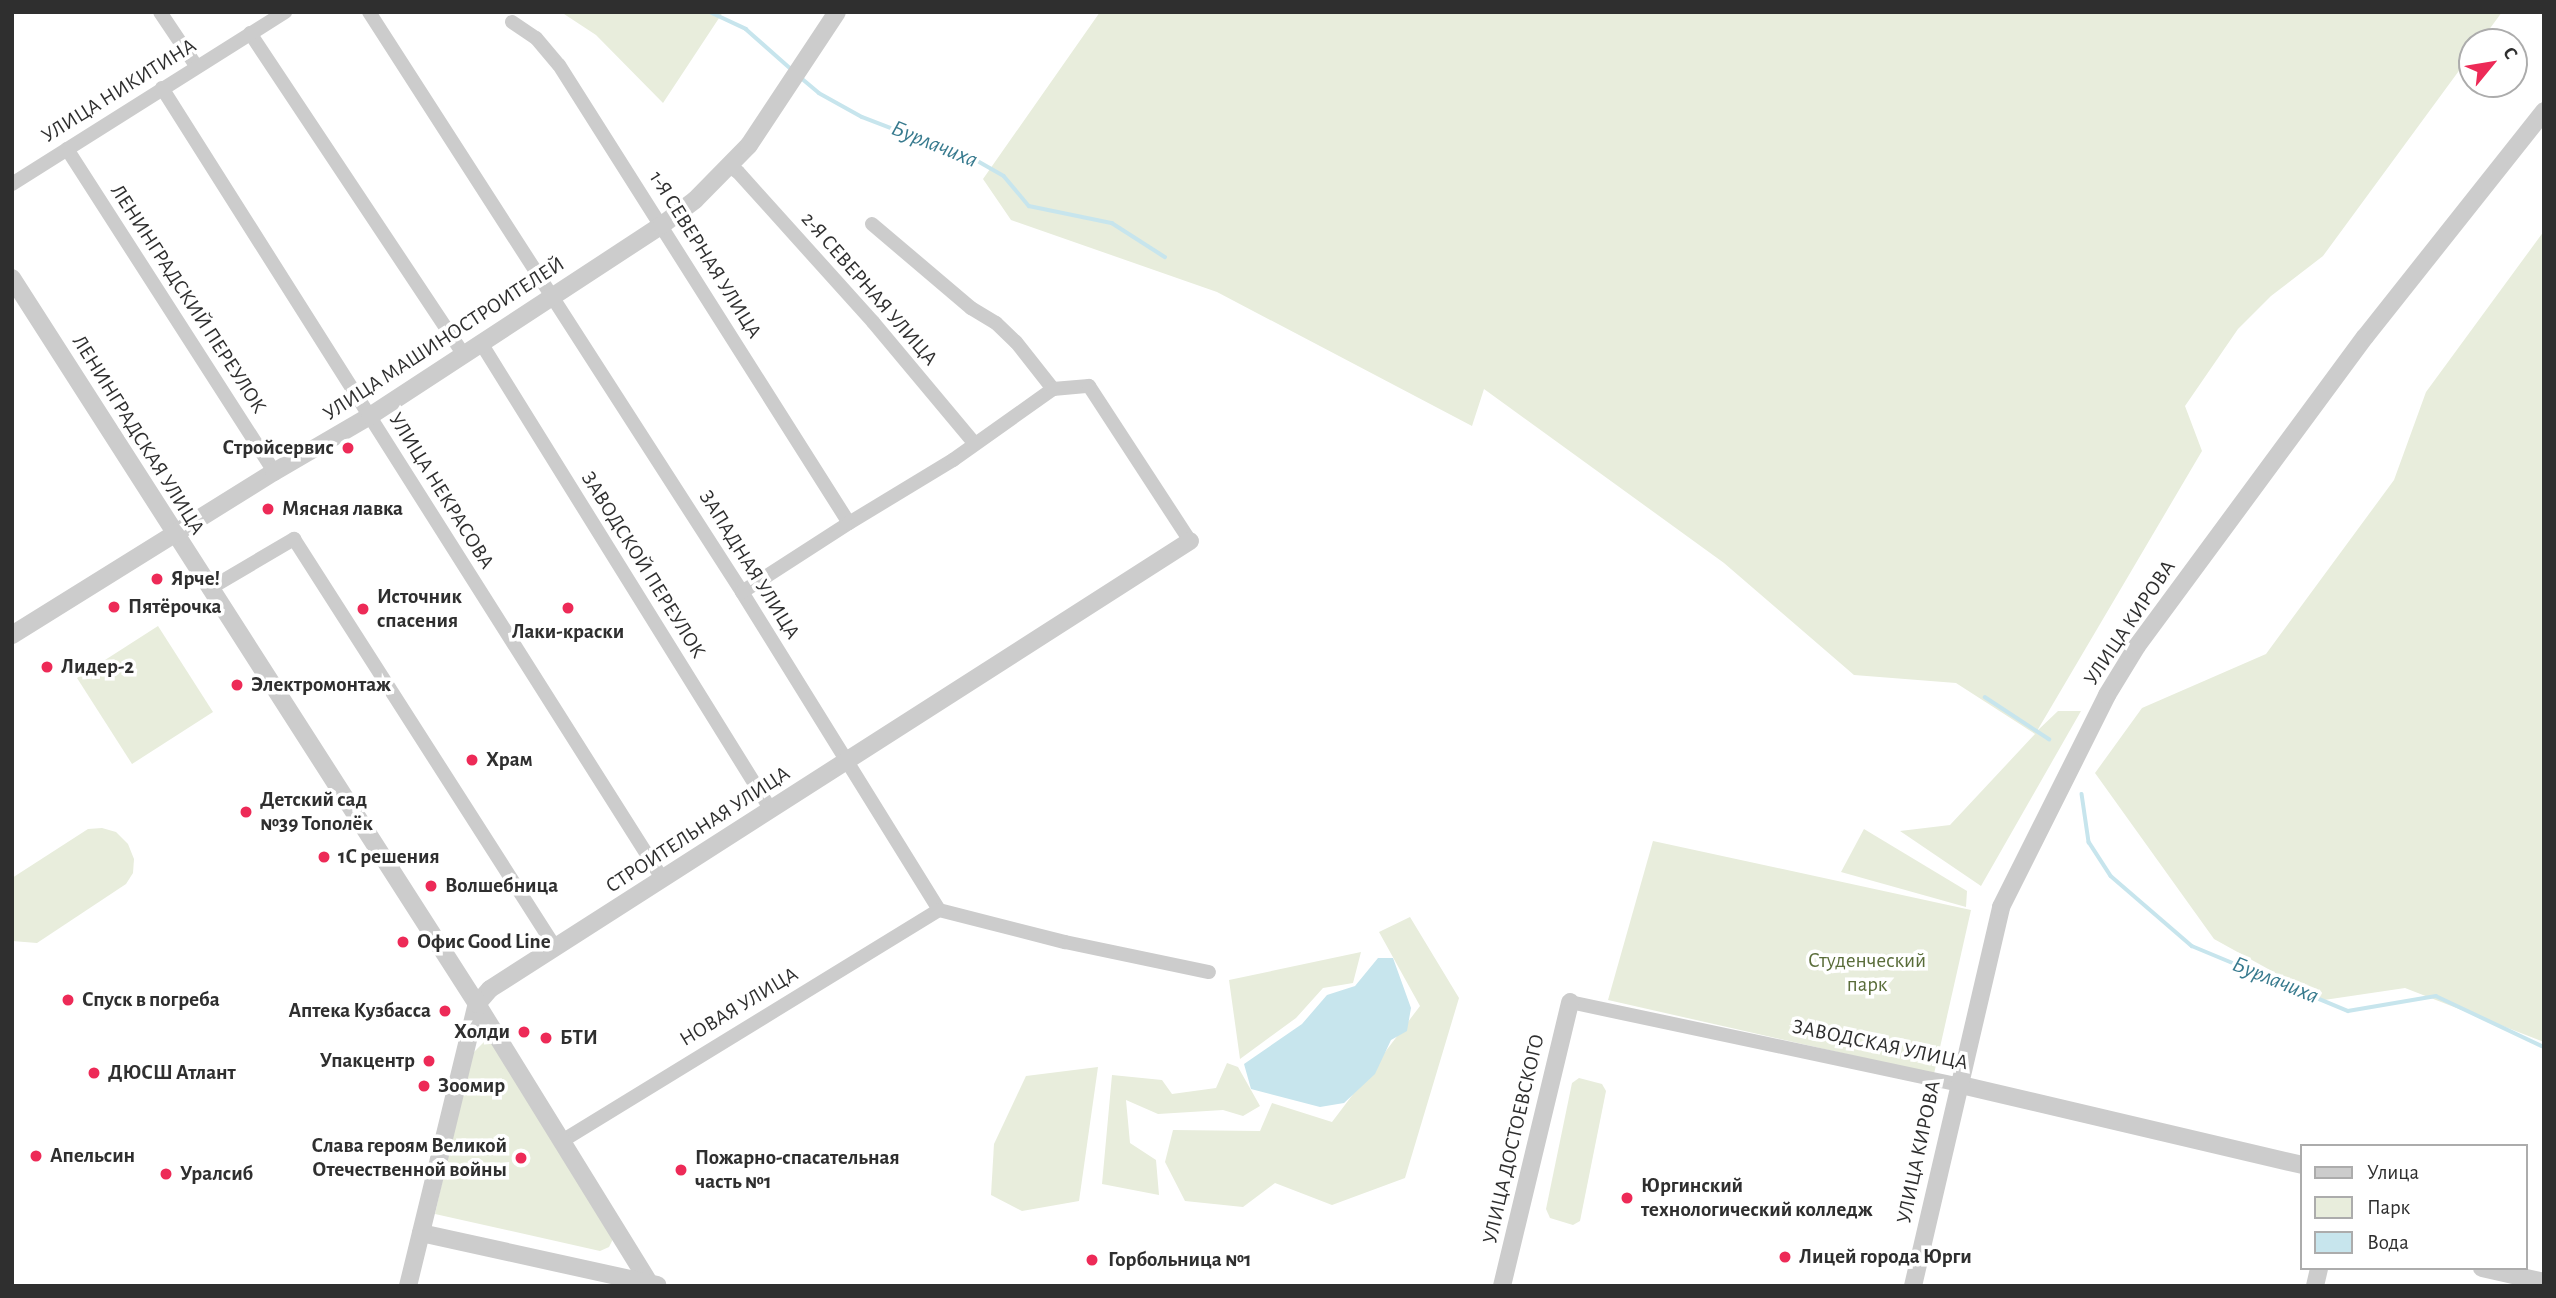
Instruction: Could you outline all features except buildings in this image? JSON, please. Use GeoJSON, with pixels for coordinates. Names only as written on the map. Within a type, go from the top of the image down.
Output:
{"type":"FeatureCollection","features":[{"type":"Feature","properties":{"kind":"street"},"geometry":{"type":"LineString","coordinates":[[160,12],[197,67]]}},
{"type":"Feature","properties":{"kind":"street","name":"УЛИЦА НИКИТИНА"},"geometry":{"type":"LineString","coordinates":[[12,184],[285,12]]}},
{"type":"Feature","properties":{"kind":"street","name":"ЗАПАДНАЯ УЛИЦА"},"geometry":{"type":"LineString","coordinates":[[369,12],[742,592],[939,910]]}},
{"type":"Feature","properties":{"kind":"street","name":"УЛИЦА МАШИНОСТРОИТЕЛЕЙ"},"geometry":{"type":"LineString","coordinates":[[12,635],[274,472],[370,416],[662,225],[730,167],[815,50],[837,12]]}},
{"type":"Feature","properties":{"kind":"street","name":"1-Я СЕВЕРНАЯ УЛИЦА"},"geometry":{"type":"LineString","coordinates":[[512,22],[536,38],[559,65],[849,523]]}},
{"type":"Feature","properties":{"kind":"street"},"geometry":{"type":"LineString","coordinates":[[250,33],[463,354]]}},
{"type":"Feature","properties":{"kind":"street","name":"УЛИЦА НЕКРАСОВА"},"geometry":{"type":"LineString","coordinates":[[162,88],[663,880]]}},
{"type":"Feature","properties":{"kind":"street","name":"УЛИЦА КИРОВА"},"geometry":{"type":"LineString","coordinates":[[1913,1286],[1957,1084],[2006,894],[2125,665],[2365,337],[2544,111]]}},
{"type":"Feature","properties":{"kind":"street","name":"ЛЕНИНГРАДСКИЙ ПЕРЕУЛОК"},"geometry":{"type":"LineString","coordinates":[[67,149],[274,472]]}},
{"type":"Feature","properties":{"kind":"street","name":"2-Я СЕВЕРНАЯ УЛИЦА"},"geometry":{"type":"LineString","coordinates":[[730,167],[738,172],[873,322],[974,443]]}},
{"type":"Feature","properties":{"kind":"street"},"geometry":{"type":"LineString","coordinates":[[872,224],[971,308],[996,323],[1017,342],[1053,389]]}},
{"type":"Feature","properties":{"kind":"street","name":"ЛЕНИНГРАДСКАЯ УЛИЦА"},"geometry":{"type":"LineString","coordinates":[[12,278],[655,1285]]}},
{"type":"Feature","properties":{"kind":"street","name":"ЗАВОДСКОЙ ПЕРЕУЛОК"},"geometry":{"type":"LineString","coordinates":[[481,343],[771,810]]}},
{"type":"Feature","properties":{"kind":"street"},"geometry":{"type":"LineString","coordinates":[[742,592],[953,460],[1053,389],[1089,386],[1190,541]]}},
{"type":"Feature","properties":{"kind":"street"},"geometry":{"type":"LineString","coordinates":[[209,589],[294,538],[555,947]]}},
{"type":"Feature","properties":{"kind":"street","name":"СТРОИТЕЛЬНАЯ УЛИЦА"},"geometry":{"type":"LineString","coordinates":[[477,1004],[490,989],[1190,541]]}},
{"type":"Feature","properties":{"kind":"street"},"geometry":{"type":"LineString","coordinates":[[939,910],[1065,942],[1209,972]]}},
{"type":"Feature","properties":{"kind":"street","name":"НОВАЯ УЛИЦА"},"geometry":{"type":"LineString","coordinates":[[562,1141],[939,910]]}},
{"type":"Feature","properties":{"kind":"street","name":"ЗАВОДСКАЯ УЛИЦА"},"geometry":{"type":"LineString","coordinates":[[1570,1002],[1957,1084],[2300,1165]]}},
{"type":"Feature","properties":{"kind":"street","name":"УЛИЦА ДОСТОЕВСКОГО"},"geometry":{"type":"LineString","coordinates":[[1502,1286],[1570,1002]]}},
{"type":"Feature","properties":{"kind":"street"},"geometry":{"type":"LineString","coordinates":[[408,1286],[477,1004]]}},
{"type":"Feature","properties":{"kind":"street"},"geometry":{"type":"LineString","coordinates":[[421,1233],[655,1285]]}},
{"type":"Feature","properties":{"kind":"street"},"geometry":{"type":"LineString","coordinates":[[2491,1270],[2544,1282]]}},
{"type":"Feature","properties":{"kind":"green space"},"geometry":{"type":"Polygon","coordinates":[[[561,12],[723,12],[663,103],[596,35],[561,12]]]}},
{"type":"Feature","properties":{"kind":"green space"},"geometry":{"type":"Polygon","coordinates":[[[1100,12],[2502,12],[2490,28],[2458,28],[2458,72],[2323,256],[2271,296],[2238,329],[2185,406],[2202,451],[2037,731],[2058,711],[2081,711],[1981,886],[1900,831],[1950,825],[2035,734],[1956,683],[1854,675],[1724,563],[1484,389],[1472,426],[1217,292],[1011,220],[983,179],[1100,12]]]}},
{"type":"Feature","properties":{"kind":"green space"},"geometry":{"type":"Polygon","coordinates":[[[2544,231],[2544,1042],[2405,988],[2324,1000],[2214,939],[2095,773],[2142,708],[2266,654],[2394,480],[2426,392],[2544,231]]]}},
{"type":"Feature","properties":{"kind":"green space"},"geometry":{"type":"Polygon","coordinates":[[[158,626],[213,712],[132,764],[77,678],[158,626]]]}},
{"type":"Feature","properties":{"kind":"green space"},"geometry":{"type":"Polygon","coordinates":[[[102,828],[116,832],[128,844],[134,859],[133,873],[126,884],[37,943],[12,941],[12,878],[88,829],[102,828]]]}},
{"type":"Feature","properties":{"kind":"green space"},"geometry":{"type":"Polygon","coordinates":[[[1864,829],[1967,891],[1966,907],[1841,872],[1864,829]]]}},
{"type":"Feature","properties":{"kind":"green space","name":"Студенческий парк"},"geometry":{"type":"Polygon","coordinates":[[[1653,841],[1971,910],[1934,1074],[1608,1000],[1653,841]]]}},
{"type":"Feature","properties":{"kind":"green space"},"geometry":{"type":"Polygon","coordinates":[[[1410,917],[1459,998],[1405,1178],[1332,1205],[1275,1183],[1243,1207],[1185,1201],[1165,1162],[1173,1130],[1260,1131],[1272,1103],[1332,1122],[1420,1006],[1379,932],[1410,917]]]}},
{"type":"Feature","properties":{"kind":"green space"},"geometry":{"type":"Polygon","coordinates":[[[1361,952],[1353,983],[1323,988],[1296,1018],[1240,1059],[1229,980],[1361,952]]]}},
{"type":"Feature","properties":{"kind":"green space"},"geometry":{"type":"Polygon","coordinates":[[[486,1040],[495,1042],[615,1235],[609,1247],[600,1251],[435,1214],[470,1056],[486,1040]]]}},
{"type":"Feature","properties":{"kind":"green space"},"geometry":{"type":"Polygon","coordinates":[[[1227,1063],[1238,1067],[1260,1106],[1243,1116],[1223,1110],[1158,1114],[1126,1100],[1130,1143],[1156,1160],[1159,1195],[1102,1184],[1112,1075],[1162,1080],[1172,1094],[1216,1088],[1227,1063]]]}},
{"type":"Feature","properties":{"kind":"green space"},"geometry":{"type":"Polygon","coordinates":[[[1098,1067],[1079,1201],[1022,1211],[991,1195],[994,1144],[1026,1076],[1098,1067]]]}},
{"type":"Feature","properties":{"kind":"green space"},"geometry":{"type":"Polygon","coordinates":[[[1579,1078],[1602,1084],[1606,1091],[1580,1221],[1573,1225],[1550,1218],[1546,1209],[1572,1083],[1579,1078]]]}},
{"type":"Feature","properties":{"kind":"water"},"geometry":{"type":"Polygon","coordinates":[[[1378,958],[1393,958],[1411,1008],[1407,1031],[1391,1040],[1375,1074],[1344,1103],[1320,1107],[1251,1089],[1244,1064],[1302,1024],[1327,995],[1355,986],[1378,958]]]}},
{"type":"Feature","properties":{"kind":"waterway","name":"Бурлачиха"},"geometry":{"type":"LineString","coordinates":[[710,12],[746,29],[791,69]]}},
{"type":"Feature","properties":{"kind":"waterway","name":"Бурлачиха"},"geometry":{"type":"LineString","coordinates":[[799,76],[819,93],[862,117],[925,141],[955,148],[1004,176],[1029,206],[1112,223],[1165,257]]}},
{"type":"Feature","properties":{"kind":"waterway","name":"Бурлачиха"},"geometry":{"type":"LineString","coordinates":[[1985,697],[2049,739]]}},
{"type":"Feature","properties":{"kind":"waterway","name":"Бурлачиха"},"geometry":{"type":"LineString","coordinates":[[2082,794],[2089,842],[2111,876],[2192,946],[2348,1011],[2436,996],[2544,1047]]}},
{"type":"Feature","properties":{"kind":"place","name":"Стройсервис"},"geometry":{"type":"Point","coordinates":[348,448]}},
{"type":"Feature","properties":{"kind":"place","name":"Мясная лавка"},"geometry":{"type":"Point","coordinates":[268,509]}},
{"type":"Feature","properties":{"kind":"place","name":"Ярче!"},"geometry":{"type":"Point","coordinates":[157,579]}},
{"type":"Feature","properties":{"kind":"place","name":"Пятёрочка"},"geometry":{"type":"Point","coordinates":[114,607]}},
{"type":"Feature","properties":{"kind":"place","name":"Лаки-краски"},"geometry":{"type":"Point","coordinates":[568,608]}},
{"type":"Feature","properties":{"kind":"place","name":"Источник спасения"},"geometry":{"type":"Point","coordinates":[363,609]}},
{"type":"Feature","properties":{"kind":"place","name":"Лидер-2"},"geometry":{"type":"Point","coordinates":[47,667]}},
{"type":"Feature","properties":{"kind":"place","name":"Электромонтаж"},"geometry":{"type":"Point","coordinates":[237,685]}},
{"type":"Feature","properties":{"kind":"place","name":"Храм"},"geometry":{"type":"Point","coordinates":[472,760]}},
{"type":"Feature","properties":{"kind":"place","name":"Детский сад №39 Тополёк"},"geometry":{"type":"Point","coordinates":[246,812]}},
{"type":"Feature","properties":{"kind":"place","name":"1С решения"},"geometry":{"type":"Point","coordinates":[324,857]}},
{"type":"Feature","properties":{"kind":"place","name":"Волшебница"},"geometry":{"type":"Point","coordinates":[431,886]}},
{"type":"Feature","properties":{"kind":"place","name":"Офис Good Line"},"geometry":{"type":"Point","coordinates":[403,942]}},
{"type":"Feature","properties":{"kind":"place","name":"Спуск в погреба"},"geometry":{"type":"Point","coordinates":[68,1000]}},
{"type":"Feature","properties":{"kind":"place","name":"Аптека Кузбасса"},"geometry":{"type":"Point","coordinates":[445,1011]}},
{"type":"Feature","properties":{"kind":"place","name":"Холди"},"geometry":{"type":"Point","coordinates":[524,1032]}},
{"type":"Feature","properties":{"kind":"place","name":"БТИ"},"geometry":{"type":"Point","coordinates":[546,1038]}},
{"type":"Feature","properties":{"kind":"place","name":"Упакцентр"},"geometry":{"type":"Point","coordinates":[429,1061]}},
{"type":"Feature","properties":{"kind":"place","name":"ДЮСШ Атлант"},"geometry":{"type":"Point","coordinates":[94,1073]}},
{"type":"Feature","properties":{"kind":"place","name":"Зоомир"},"geometry":{"type":"Point","coordinates":[424,1086]}},
{"type":"Feature","properties":{"kind":"place","name":"Апельсин"},"geometry":{"type":"Point","coordinates":[36,1156]}},
{"type":"Feature","properties":{"kind":"place","name":"Слава героям Великой Отечественной войны"},"geometry":{"type":"Point","coordinates":[521,1158]}},
{"type":"Feature","properties":{"kind":"place","name":"Пожарно-спасательная часть №1"},"geometry":{"type":"Point","coordinates":[681,1170]}},
{"type":"Feature","properties":{"kind":"place","name":"Уралсиб"},"geometry":{"type":"Point","coordinates":[166,1174]}},
{"type":"Feature","properties":{"kind":"place","name":"Юргинский технологический колледж"},"geometry":{"type":"Point","coordinates":[1627,1198]}},
{"type":"Feature","properties":{"kind":"place","name":"Лицей города Юрги"},"geometry":{"type":"Point","coordinates":[1785,1257]}},
{"type":"Feature","properties":{"kind":"place","name":"Горбольница №1"},"geometry":{"type":"Point","coordinates":[1092,1260]}}]}
